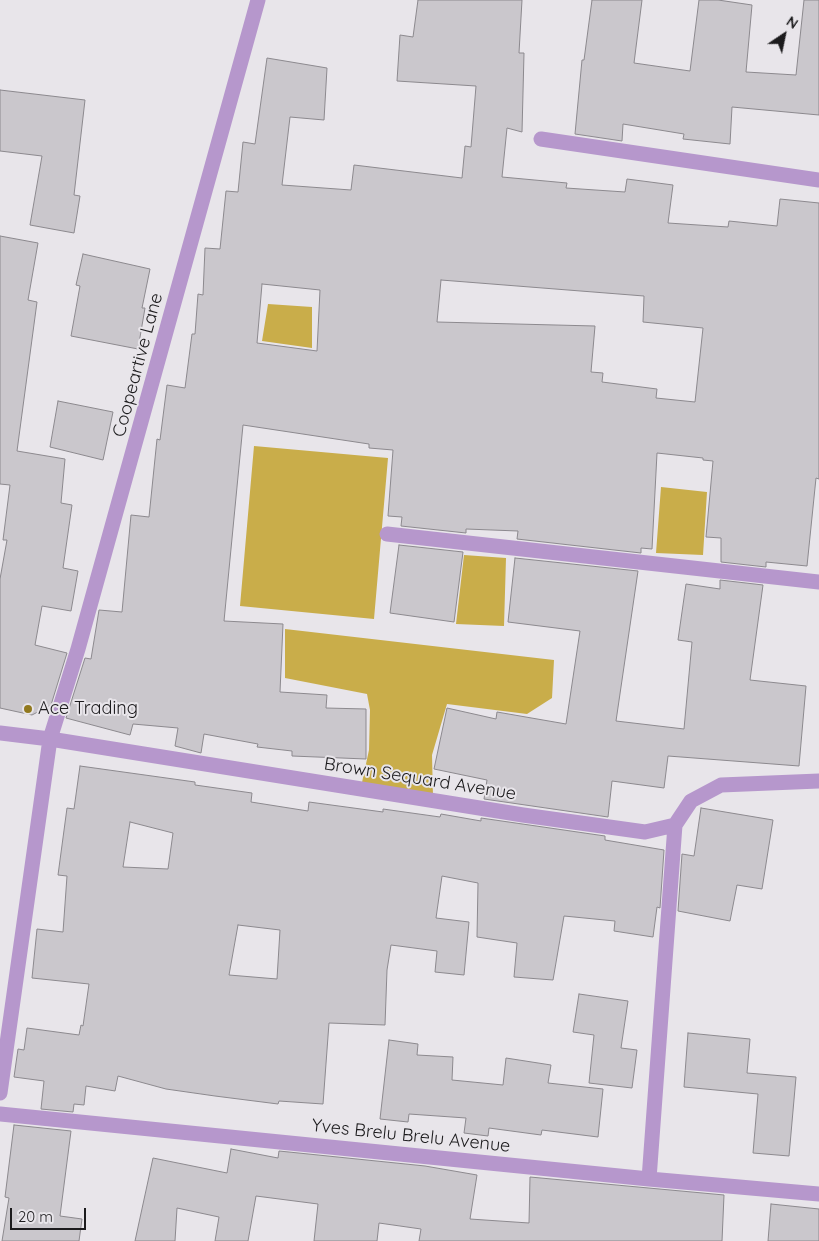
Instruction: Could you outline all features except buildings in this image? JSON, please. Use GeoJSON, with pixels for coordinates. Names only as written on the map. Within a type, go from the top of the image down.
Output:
{"type":"FeatureCollection","features":[{"type":"Feature","properties":{"kind":"street","name":"Coopeartive Lane"},"geometry":{"type":"LineString","coordinates":[[0,1093],[4,1034],[50,739],[78,649],[258,0]]}},
{"type":"Feature","properties":{"kind":"street"},"geometry":{"type":"LineString","coordinates":[[541,139],[819,180]]}},
{"type":"Feature","properties":{"kind":"street"},"geometry":{"type":"LineString","coordinates":[[388,534],[819,582]]}},
{"type":"Feature","properties":{"kind":"street","name":"Brown Sequard Avenue"},"geometry":{"type":"LineString","coordinates":[[0,733],[50,739],[513,813],[645,832],[675,825]]}},
{"type":"Feature","properties":{"kind":"street"},"geometry":{"type":"LineString","coordinates":[[649,1179],[675,825],[691,801],[721,784],[819,781]]}},
{"type":"Feature","properties":{"kind":"street","name":"Yves Brelu Brelu Avenue"},"geometry":{"type":"LineString","coordinates":[[0,1114],[649,1179],[819,1194]]}},
{"type":"Feature","properties":{"kind":"shaded area"},"geometry":{"type":"Polygon","coordinates":[[[268,304],[312,307],[312,348],[262,341],[268,304]]]}},
{"type":"Feature","properties":{"kind":"shaded area"},"geometry":{"type":"Polygon","coordinates":[[[254,446],[388,458],[374,619],[240,606],[254,446]]]}},
{"type":"Feature","properties":{"kind":"shaded area"},"geometry":{"type":"Polygon","coordinates":[[[661,487],[707,492],[703,555],[656,553],[661,487]]]}},
{"type":"Feature","properties":{"kind":"shaded area"},"geometry":{"type":"Polygon","coordinates":[[[464,555],[506,558],[504,626],[456,624],[464,555]]]}},
{"type":"Feature","properties":{"kind":"shaded area"},"geometry":{"type":"Polygon","coordinates":[[[285,629],[554,660],[552,698],[527,714],[447,704],[432,755],[433,796],[361,787],[369,750],[370,710],[367,694],[285,678],[285,629]]]}},
{"type":"Feature","properties":{"kind":"place","name":"Ace Trading"},"geometry":{"type":"Point","coordinates":[28,709]}}]}
